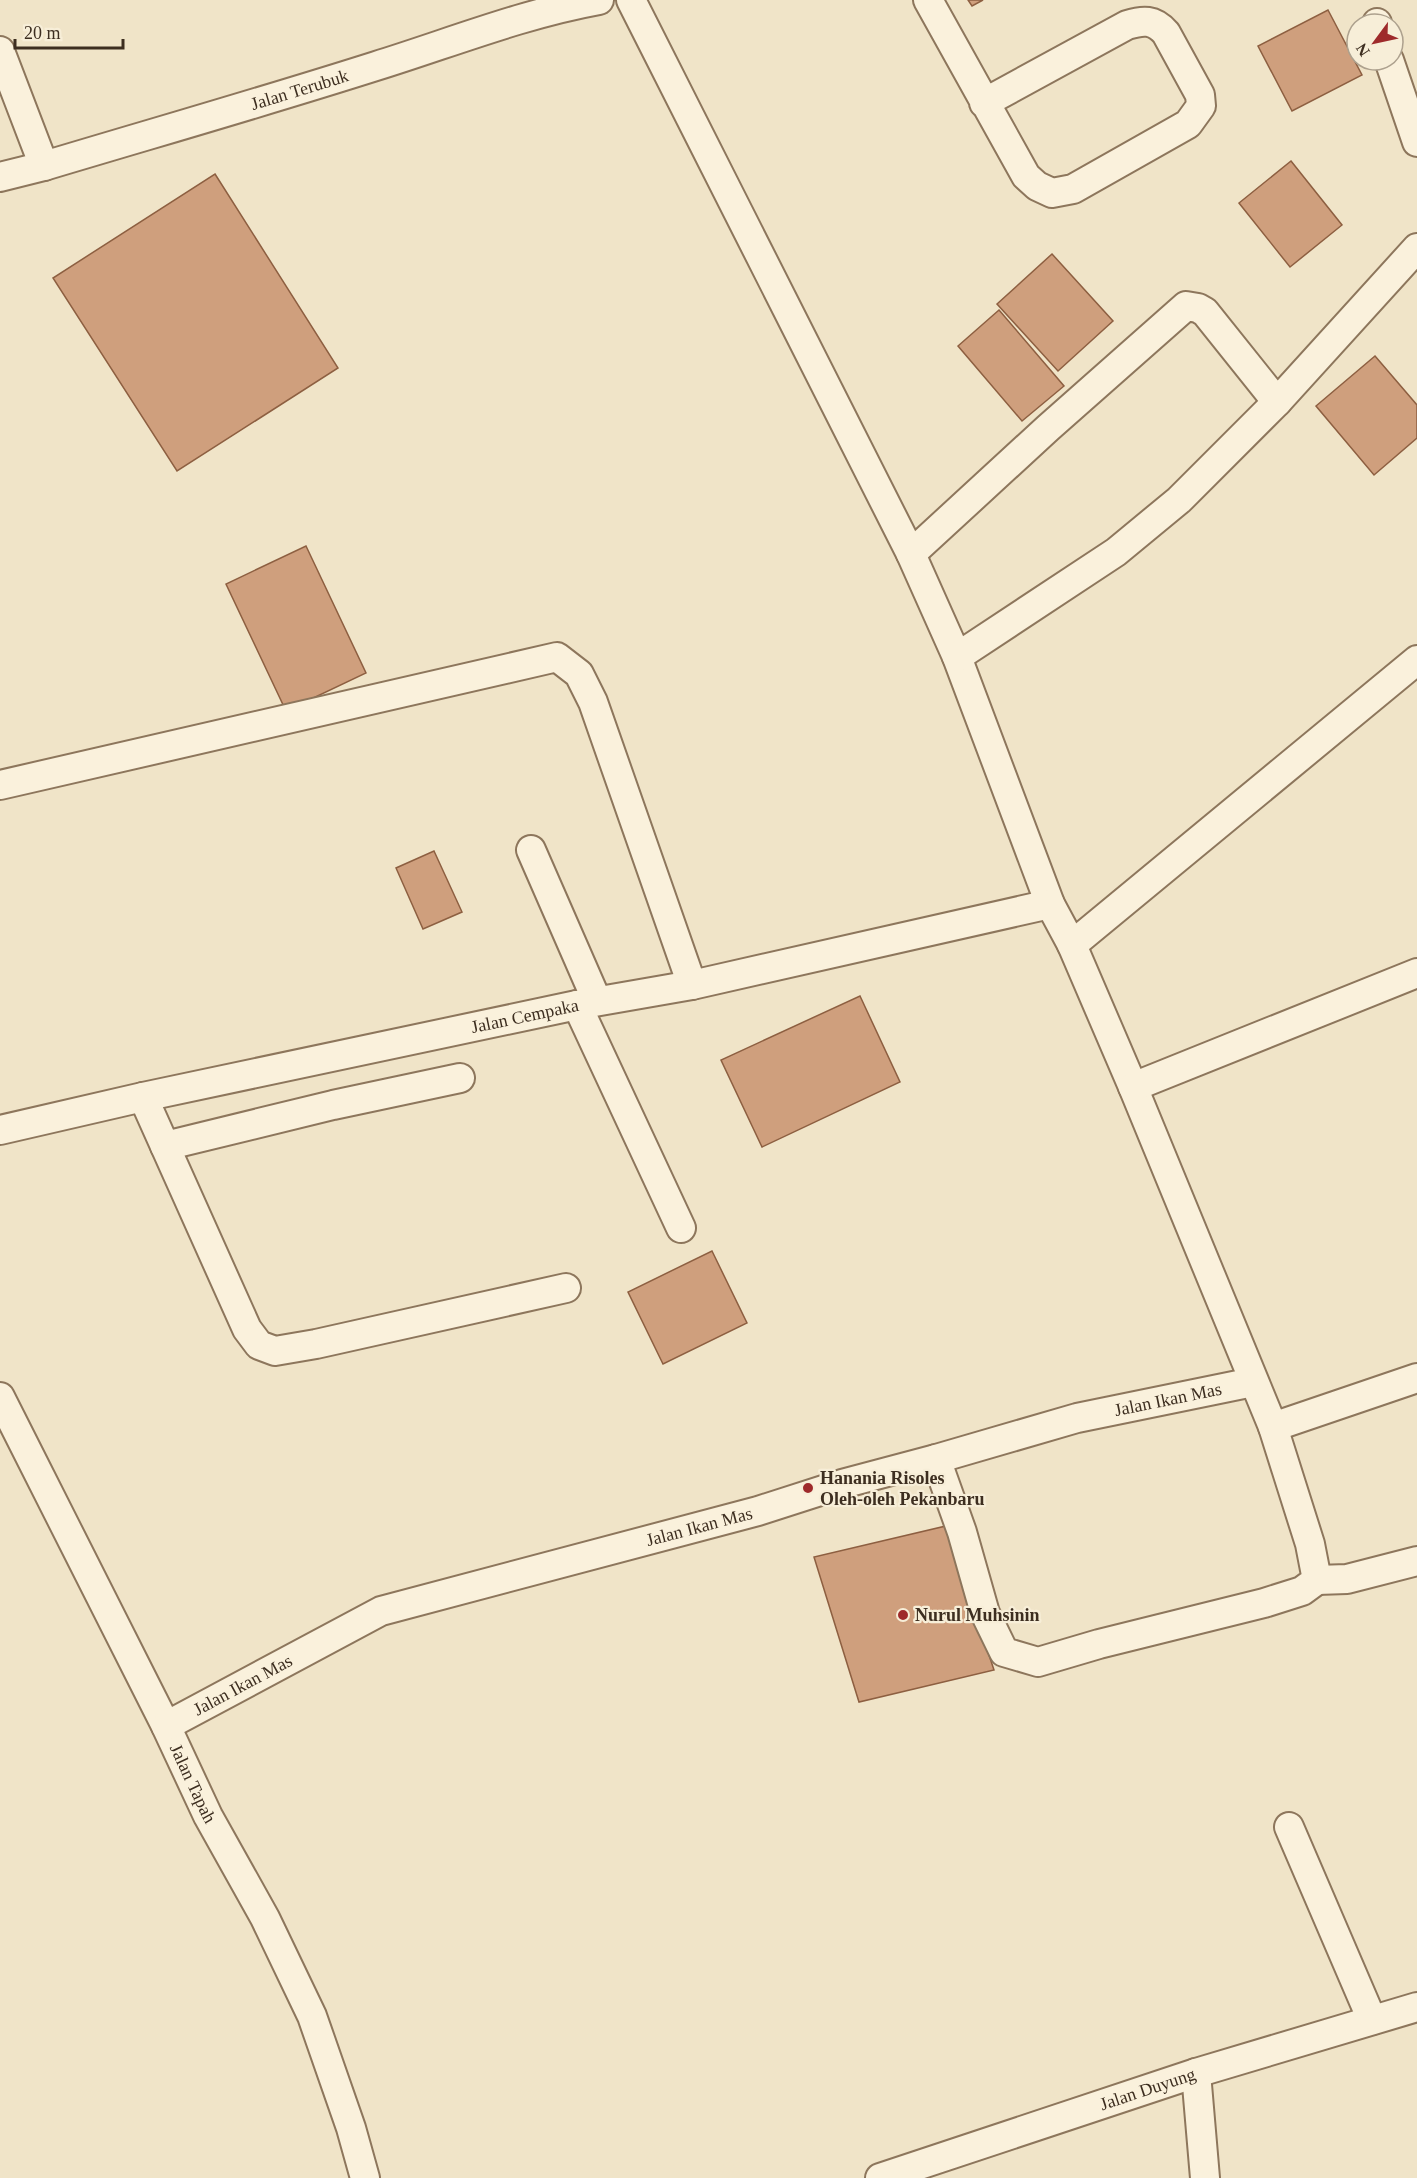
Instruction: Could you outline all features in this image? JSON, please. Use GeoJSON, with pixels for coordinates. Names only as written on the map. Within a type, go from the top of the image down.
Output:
{"type":"FeatureCollection","features":[{"type":"Feature","properties":{"kind":"street","name":"Jalan Terubuk"},"geometry":{"type":"LineString","coordinates":[[0,177],[44,166],[377,66],[562,7],[599,0]]}},
{"type":"Feature","properties":{"kind":"street"},"geometry":{"type":"LineString","coordinates":[[631,0],[911,554],[957,657],[1050,904],[1072,945],[1133,1087],[1273,1427],[1310,1544],[1317,1580]]}},
{"type":"Feature","properties":{"kind":"street"},"geometry":{"type":"LineString","coordinates":[[928,0],[984,103],[1026,176],[1037,186],[1052,193],[1073,189],[1188,124],[1201,106],[1200,96],[1166,33],[1150,21],[1127,25],[984,103]]}},
{"type":"Feature","properties":{"kind":"street"},"geometry":{"type":"LineString","coordinates":[[0,51],[44,166]]}},
{"type":"Feature","properties":{"kind":"street"},"geometry":{"type":"LineString","coordinates":[[1393,72],[1417,142]]}},
{"type":"Feature","properties":{"kind":"street"},"geometry":{"type":"LineString","coordinates":[[957,657],[1116,552],[1179,500],[1277,402],[1417,248]]}},
{"type":"Feature","properties":{"kind":"street"},"geometry":{"type":"LineString","coordinates":[[911,554],[1048,428],[1186,306],[1205,312],[1277,402]]}},
{"type":"Feature","properties":{"kind":"street"},"geometry":{"type":"LineString","coordinates":[[0,785],[557,657],[579,674],[593,702],[692,985]]}},
{"type":"Feature","properties":{"kind":"street"},"geometry":{"type":"LineString","coordinates":[[1072,945],[1417,660]]}},
{"type":"Feature","properties":{"kind":"street"},"geometry":{"type":"LineString","coordinates":[[531,850],[587,1003],[681,1228]]}},
{"type":"Feature","properties":{"kind":"street","name":"Jalan Cempaka"},"geometry":{"type":"LineString","coordinates":[[0,1130],[143,1097],[587,1003],[692,985],[1050,904]]}},
{"type":"Feature","properties":{"kind":"street"},"geometry":{"type":"LineString","coordinates":[[1133,1087],[1417,973]]}},
{"type":"Feature","properties":{"kind":"street"},"geometry":{"type":"LineString","coordinates":[[322,1060],[333,1105]]}},
{"type":"Feature","properties":{"kind":"street"},"geometry":{"type":"LineString","coordinates":[[165,1146],[333,1105],[460,1078]]}},
{"type":"Feature","properties":{"kind":"street"},"geometry":{"type":"LineString","coordinates":[[143,1097],[247,1329],[259,1345],[275,1351],[316,1344],[566,1288]]}},
{"type":"Feature","properties":{"kind":"street"},"geometry":{"type":"LineString","coordinates":[[1273,1427],[1417,1378]]}},
{"type":"Feature","properties":{"kind":"street","name":"Jalan Ikan Mas"},"geometry":{"type":"LineString","coordinates":[[166,1726],[381,1611],[746,1514],[842,1484],[1077,1418],[1253,1382]]}},
{"type":"Feature","properties":{"kind":"street","name":"Jalan Tapah"},"geometry":{"type":"LineString","coordinates":[[0,1397],[166,1726],[208,1816],[265,1918],[312,2016],[351,2127],[364,2178]]}},
{"type":"Feature","properties":{"kind":"street"},"geometry":{"type":"LineString","coordinates":[[936,1459],[962,1532],[985,1613],[1004,1652],[1038,1662],[1283,1597],[1302,1591],[1317,1580],[1347,1579],[1417,1562]]}},
{"type":"Feature","properties":{"kind":"street"},"geometry":{"type":"LineString","coordinates":[[1289,1827],[1372,2020]]}},
{"type":"Feature","properties":{"kind":"street","name":"Jalan Duyung"},"geometry":{"type":"LineString","coordinates":[[879,2178],[1196,2073],[1417,2007]]}},
{"type":"Feature","properties":{"kind":"street"},"geometry":{"type":"LineString","coordinates":[[1196,2073],[1205,2178]]}},
{"type":"Feature","properties":{"kind":"building"},"geometry":{"type":"Polygon","coordinates":[[[968,0],[983,0],[972,6],[968,0]]]}},
{"type":"Feature","properties":{"kind":"building"},"geometry":{"type":"Polygon","coordinates":[[[1328,10],[1345,42],[1345,72],[1360,72],[1362,75],[1292,111],[1258,46],[1328,10]]]}},
{"type":"Feature","properties":{"kind":"building"},"geometry":{"type":"Polygon","coordinates":[[[1291,161],[1342,225],[1290,267],[1239,203],[1291,161]]]}},
{"type":"Feature","properties":{"kind":"building"},"geometry":{"type":"Polygon","coordinates":[[[215,174],[338,368],[177,471],[53,278],[215,174]]]}},
{"type":"Feature","properties":{"kind":"building"},"geometry":{"type":"Polygon","coordinates":[[[1052,254],[1113,321],[1058,371],[997,304],[1052,254]]]}},
{"type":"Feature","properties":{"kind":"building"},"geometry":{"type":"Polygon","coordinates":[[[999,310],[1064,386],[1022,421],[958,346],[999,310]]]}},
{"type":"Feature","properties":{"kind":"building"},"geometry":{"type":"Polygon","coordinates":[[[1375,356],[1417,405],[1417,438],[1374,475],[1316,406],[1375,356]]]}},
{"type":"Feature","properties":{"kind":"building"},"geometry":{"type":"Polygon","coordinates":[[[306,546],[366,673],[286,711],[226,584],[306,546]]]}},
{"type":"Feature","properties":{"kind":"building"},"geometry":{"type":"Polygon","coordinates":[[[434,851],[462,912],[423,929],[396,868],[434,851]]]}},
{"type":"Feature","properties":{"kind":"building"},"geometry":{"type":"Polygon","coordinates":[[[860,996],[900,1082],[762,1147],[721,1060],[860,996]]]}},
{"type":"Feature","properties":{"kind":"building"},"geometry":{"type":"Polygon","coordinates":[[[712,1251],[747,1323],[663,1364],[628,1292],[712,1251]]]}},
{"type":"Feature","properties":{"kind":"building"},"geometry":{"type":"Polygon","coordinates":[[[946,1526],[994,1670],[859,1702],[814,1557],[946,1526]]]}},
{"type":"Feature","properties":{"kind":"place","name":"Hanania Risoles Oleh-oleh Pekanbaru"},"geometry":{"type":"Point","coordinates":[808,1488]}},
{"type":"Feature","properties":{"kind":"place","name":"Nurul Muhsinin"},"geometry":{"type":"Point","coordinates":[903,1615]}}]}
